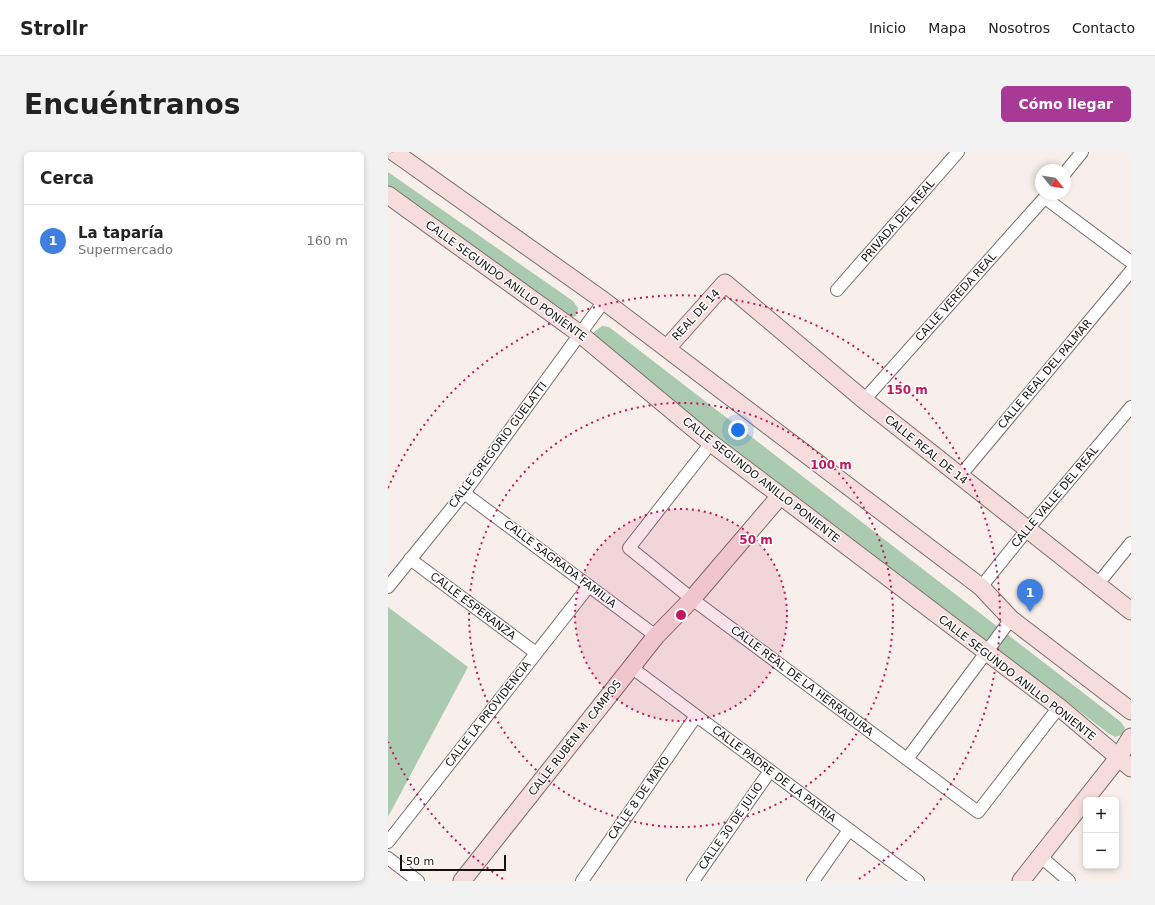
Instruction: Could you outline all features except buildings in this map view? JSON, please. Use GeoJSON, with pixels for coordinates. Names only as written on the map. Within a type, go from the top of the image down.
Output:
{"type":"FeatureCollection","features":[{"type":"Feature","properties":{"kind":"main road"},"geometry":{"type":"LineString","coordinates":[[394,152],[604,301],[667,348],[981,587],[1011,619],[1131,711]]}},
{"type":"Feature","properties":{"kind":"main road","name":"CALLE SEGUNDO ANILLO PONIENTE"},"geometry":{"type":"LineString","coordinates":[[388,195],[580,334],[711,443],[1059,707],[1131,768]]}},
{"type":"Feature","properties":{"kind":"main road","name":"CALLE REAL DE 14"},"geometry":{"type":"LineString","coordinates":[[725,283],[864,400],[1131,611]]}},
{"type":"Feature","properties":{"kind":"main road","name":"REAL DE 14"},"geometry":{"type":"LineString","coordinates":[[667,348],[725,283]]}},
{"type":"Feature","properties":{"kind":"main road","name":"CALLE RUBÉN M. CAMPOS"},"geometry":{"type":"LineString","coordinates":[[462,881],[656,636],[692,599],[780,496]]}},
{"type":"Feature","properties":{"kind":"main road"},"geometry":{"type":"LineString","coordinates":[[1021,881],[1118,758],[1131,738]]}},
{"type":"Feature","properties":{"kind":"street","name":"PRIVADA DEL REAL"},"geometry":{"type":"LineString","coordinates":[[837,290],[958,152]]}},
{"type":"Feature","properties":{"kind":"street"},"geometry":{"type":"LineString","coordinates":[[1071,166],[1082,152]]}},
{"type":"Feature","properties":{"kind":"street","name":"CALLE VEREDA REAL"},"geometry":{"type":"LineString","coordinates":[[864,400],[1042,200]]}},
{"type":"Feature","properties":{"kind":"street"},"geometry":{"type":"LineString","coordinates":[[1051,200],[1131,262]]}},
{"type":"Feature","properties":{"kind":"street","name":"CALLE REAL DEL PALMAR"},"geometry":{"type":"LineString","coordinates":[[960,476],[1131,271]]}},
{"type":"Feature","properties":{"kind":"street","name":"CALLE GREGORIO GUELATTI"},"geometry":{"type":"LineString","coordinates":[[388,587],[464,492],[604,301]]}},
{"type":"Feature","properties":{"kind":"street","name":"CALLE VALLE DEL REAL"},"geometry":{"type":"LineString","coordinates":[[981,587],[1131,407]]}},
{"type":"Feature","properties":{"kind":"street","name":"CALLE REAL DE LA HERRADURA"},"geometry":{"type":"LineString","coordinates":[[711,443],[629,548],[692,599],[978,812],[1059,707]]}},
{"type":"Feature","properties":{"kind":"street","name":"CALLE SAGRADA FAMILIA"},"geometry":{"type":"LineString","coordinates":[[464,492],[656,636]]}},
{"type":"Feature","properties":{"kind":"street"},"geometry":{"type":"LineString","coordinates":[[1097,584],[1131,543]]}},
{"type":"Feature","properties":{"kind":"street","name":"CALLE ESPERANZA"},"geometry":{"type":"LineString","coordinates":[[410,559],[536,653]]}},
{"type":"Feature","properties":{"kind":"street","name":"CALLE LA PROVIDENCIA"},"geometry":{"type":"LineString","coordinates":[[388,842],[589,586]]}},
{"type":"Feature","properties":{"kind":"street"},"geometry":{"type":"LineString","coordinates":[[906,759],[1011,619]]}},
{"type":"Feature","properties":{"kind":"street","name":"CALLE PADRE DE LA PATRIA"},"geometry":{"type":"LineString","coordinates":[[631,667],[918,881]]}},
{"type":"Feature","properties":{"kind":"street","name":"CALLE 8 DE MAYO"},"geometry":{"type":"LineString","coordinates":[[582,881],[696,716]]}},
{"type":"Feature","properties":{"kind":"street","name":"CALLE 30 DE JULIO"},"geometry":{"type":"LineString","coordinates":[[693,881],[770,771]]}},
{"type":"Feature","properties":{"kind":"street"},"geometry":{"type":"LineString","coordinates":[[813,881],[849,830]]}},
{"type":"Feature","properties":{"kind":"street"},"geometry":{"type":"LineString","coordinates":[[1040,856],[1069,881]]}},
{"type":"Feature","properties":{"kind":"street"},"geometry":{"type":"LineString","coordinates":[[388,858],[418,881]]}},
{"type":"Feature","properties":{"kind":"green space"},"geometry":{"type":"Polygon","coordinates":[[[388,172],[573,301],[578,308],[576,316],[569,318],[388,191],[388,172]]]}},
{"type":"Feature","properties":{"kind":"green space"},"geometry":{"type":"Polygon","coordinates":[[[602,326],[609,327],[1121,722],[1125,728],[1122,735],[1115,737],[1108,733],[594,342],[594,332],[602,326]]]}},
{"type":"Feature","properties":{"kind":"green space"},"geometry":{"type":"Polygon","coordinates":[[[388,607],[468,667],[388,817],[388,607]]]}},
{"type":"Feature","properties":{"kind":"place","name":"La taparía"},"geometry":{"type":"Point","coordinates":[1030,612]}}]}
